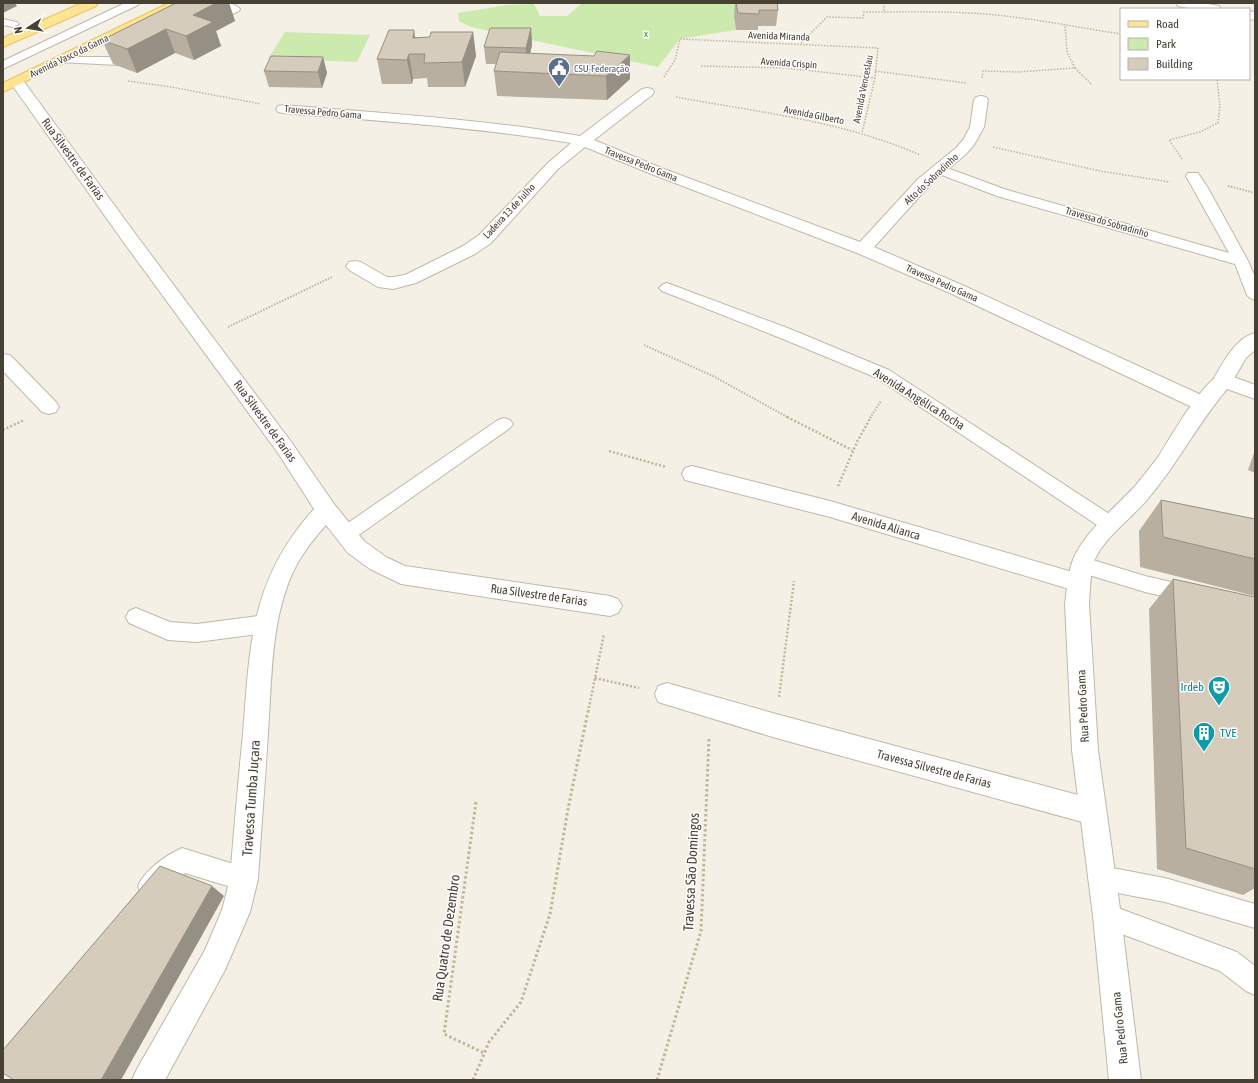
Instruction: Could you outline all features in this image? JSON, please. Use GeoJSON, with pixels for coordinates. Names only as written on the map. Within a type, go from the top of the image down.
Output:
{"type":"FeatureCollection","features":[{"type":"Feature","properties":{"kind":"main road"},"geometry":{"type":"LineString","coordinates":[[3,43],[92,3]]}},
{"type":"Feature","properties":{"kind":"main road","name":"Avenida Vasco da Gama"},"geometry":{"type":"LineString","coordinates":[[10,85],[179,3]]}},
{"type":"Feature","properties":{"kind":"main road"},"geometry":{"type":"LineString","coordinates":[[6,25],[27,18]]}},
{"type":"Feature","properties":{"kind":"street"},"geometry":{"type":"LineString","coordinates":[[1182,3],[1210,8]]}},
{"type":"Feature","properties":{"kind":"street","name":"Rua Silvestre de Farias"},"geometry":{"type":"LineString","coordinates":[[10,85],[204,338],[285,448],[326,510],[356,547],[378,563],[401,575],[610,606]]}},
{"type":"Feature","properties":{"kind":"street","name":"Ladeira 13 de Julho"},"geometry":{"type":"LineString","coordinates":[[355,266],[384,283],[393,283],[410,279],[469,250],[485,239],[553,166],[647,92]]}},
{"type":"Feature","properties":{"kind":"street","name":"Alto do Sobradinho"},"geometry":{"type":"LineString","coordinates":[[863,249],[912,196],[969,142],[977,127],[981,93]]}},
{"type":"Feature","properties":{"kind":"street","name":"Travessa Pedro Gama"},"geometry":{"type":"LineString","coordinates":[[283,109],[454,123],[530,132],[583,141],[658,172],[863,249],[956,289],[1203,404]]}},
{"type":"Feature","properties":{"kind":"street","name":"Rua Pedro Gama"},"geometry":{"type":"LineString","coordinates":[[1125,1080],[1107,916],[1085,742],[1077,604],[1081,574],[1084,559],[1095,540],[1144,491],[1166,461],[1203,404],[1223,380],[1239,354],[1255,339]]}},
{"type":"Feature","properties":{"kind":"street"},"geometry":{"type":"LineString","coordinates":[[3,360],[49,407]]}},
{"type":"Feature","properties":{"kind":"street"},"geometry":{"type":"LineString","coordinates":[[1223,380],[1255,392]]}},
{"type":"Feature","properties":{"kind":"street","name":"Avenida Alianca"},"geometry":{"type":"LineString","coordinates":[[692,474],[1081,574]]}},
{"type":"Feature","properties":{"kind":"street","name":"Travessa Tumba Juçara"},"geometry":{"type":"LineString","coordinates":[[148,1080],[214,960],[236,912],[244,879],[260,669],[266,624],[272,598],[284,568],[300,540],[326,510]]}},
{"type":"Feature","properties":{"kind":"street","name":"Travessa Silvestre de Farias"},"geometry":{"type":"LineString","coordinates":[[667,694],[776,726],[1093,812]]}},
{"type":"Feature","properties":{"kind":"lane"},"geometry":{"type":"LineString","coordinates":[[3,65],[134,3]]}},
{"type":"Feature","properties":{"kind":"lane"},"geometry":{"type":"LineString","coordinates":[[219,3],[235,9],[222,16]]}},
{"type":"Feature","properties":{"kind":"lane"},"geometry":{"type":"LineString","coordinates":[[63,60],[118,61]]}},
{"type":"Feature","properties":{"kind":"lane","name":"Travessa do Sobradinho"},"geometry":{"type":"LineString","coordinates":[[942,167],[1002,193],[1241,261]]}},
{"type":"Feature","properties":{"kind":"lane"},"geometry":{"type":"LineString","coordinates":[[1197,182],[1241,261],[1255,295]]}},
{"type":"Feature","properties":{"kind":"lane","name":"Avenida Angélica Rocha"},"geometry":{"type":"LineString","coordinates":[[667,288],[862,364],[896,382],[1110,524]]}},
{"type":"Feature","properties":{"kind":"lane"},"geometry":{"type":"LineString","coordinates":[[346,534],[504,424]]}},
{"type":"Feature","properties":{"kind":"lane"},"geometry":{"type":"LineString","coordinates":[[1081,574],[1145,584],[1204,598]]}},
{"type":"Feature","properties":{"kind":"lane"},"geometry":{"type":"LineString","coordinates":[[136,617],[168,631],[197,633],[266,624]]}},
{"type":"Feature","properties":{"kind":"lane"},"geometry":{"type":"LineString","coordinates":[[136,902],[165,873],[182,860],[244,879]]}},
{"type":"Feature","properties":{"kind":"lane"},"geometry":{"type":"LineString","coordinates":[[1102,878],[1165,890],[1255,916]]}},
{"type":"Feature","properties":{"kind":"lane"},"geometry":{"type":"LineString","coordinates":[[1107,916],[1228,961],[1255,982]]}},
{"type":"Feature","properties":{"kind":"path"},"geometry":{"type":"LineString","coordinates":[[884,3],[884,12]]}},
{"type":"Feature","properties":{"kind":"path"},"geometry":{"type":"LineString","coordinates":[[801,44],[827,17],[863,18],[864,12],[934,11],[968,13],[1065,25],[1120,34]]}},
{"type":"Feature","properties":{"kind":"path"},"geometry":{"type":"LineString","coordinates":[[1065,25],[1067,52],[1075,68],[1092,85]]}},
{"type":"Feature","properties":{"kind":"path","name":"Avenida Miranda"},"geometry":{"type":"LineString","coordinates":[[647,92],[672,69],[677,55],[680,39],[878,48]]}},
{"type":"Feature","properties":{"kind":"path","name":"Avenida Venceslau"},"geometry":{"type":"LineString","coordinates":[[862,133],[875,78],[878,48]]}},
{"type":"Feature","properties":{"kind":"path","name":"Avenida Crispin"},"geometry":{"type":"LineString","coordinates":[[701,66],[786,68],[875,78]]}},
{"type":"Feature","properties":{"kind":"path"},"geometry":{"type":"LineString","coordinates":[[875,71],[981,93],[983,71],[1020,73],[1075,68]]}},
{"type":"Feature","properties":{"kind":"path"},"geometry":{"type":"LineString","coordinates":[[1197,182],[1168,140],[1192,136],[1210,129],[1218,123],[1220,105],[1217,80]]}},
{"type":"Feature","properties":{"kind":"path","name":"Travessa Pedro Gama"},"geometry":{"type":"LineString","coordinates":[[126,81],[171,87],[283,109]]}},
{"type":"Feature","properties":{"kind":"path","name":"Avenida Gilberto"},"geometry":{"type":"LineString","coordinates":[[676,97],[837,126],[893,143],[942,167]]}},
{"type":"Feature","properties":{"kind":"path"},"geometry":{"type":"LineString","coordinates":[[969,142],[1100,170],[1197,182]]}},
{"type":"Feature","properties":{"kind":"path"},"geometry":{"type":"LineString","coordinates":[[204,338],[355,266]]}},
{"type":"Feature","properties":{"kind":"path"},"geometry":{"type":"LineString","coordinates":[[644,345],[713,376],[775,411],[852,450]]}},
{"type":"Feature","properties":{"kind":"path"},"geometry":{"type":"LineString","coordinates":[[830,509],[852,450],[870,417],[896,382]]}},
{"type":"Feature","properties":{"kind":"path"},"geometry":{"type":"LineString","coordinates":[[609,451],[692,474]]}},
{"type":"Feature","properties":{"kind":"path"},"geometry":{"type":"LineString","coordinates":[[776,726],[794,581]]}},
{"type":"Feature","properties":{"kind":"path"},"geometry":{"type":"LineString","coordinates":[[473,1080],[489,1042],[521,1002],[550,914],[568,809],[610,606]]}},
{"type":"Feature","properties":{"kind":"path"},"geometry":{"type":"LineString","coordinates":[[595,678],[667,694]]}},
{"type":"Feature","properties":{"kind":"path","name":"Travessa São Domingos"},"geometry":{"type":"LineString","coordinates":[[657,1080],[701,931],[710,707]]}},
{"type":"Feature","properties":{"kind":"path","name":"Rua Quatro de Dezembro"},"geometry":{"type":"LineString","coordinates":[[476,802],[444,1034],[484,1053]]}},
{"type":"Feature","properties":{"kind":"green space","name":"x"},"geometry":{"type":"Polygon","coordinates":[[[582,3],[734,3],[745,11],[734,16],[736,30],[680,39],[658,67],[471,27],[459,21],[458,13],[507,5],[534,4],[540,16],[567,16],[582,3]]]}},
{"type":"Feature","properties":{"kind":"green space"},"geometry":{"type":"Polygon","coordinates":[[[285,32],[370,35],[357,62],[268,59],[285,32]]]}},
{"type":"Feature","properties":{"kind":"building"},"geometry":{"type":"Polygon","coordinates":[[[176,3],[216,3],[193,15],[213,22],[186,36],[166,29],[127,49],[102,40],[176,3]]]}},
{"type":"Feature","properties":{"kind":"building"},"geometry":{"type":"Polygon","coordinates":[[[736,3],[777,3],[778,10],[759,10],[759,14],[738,13],[736,3]]]}},
{"type":"Feature","properties":{"kind":"building"},"geometry":{"type":"Polygon","coordinates":[[[490,28],[531,28],[526,48],[484,47],[490,28]]]}},
{"type":"Feature","properties":{"kind":"building"},"geometry":{"type":"Polygon","coordinates":[[[389,30],[414,30],[413,38],[430,37],[431,32],[473,32],[462,62],[424,63],[425,54],[409,54],[407,60],[377,59],[389,30]]]}},
{"type":"Feature","properties":{"kind":"building"},"geometry":{"type":"Polygon","coordinates":[[[597,51],[630,55],[606,76],[494,71],[500,52],[594,56],[597,51]]]}},
{"type":"Feature","properties":{"kind":"building"},"geometry":{"type":"Polygon","coordinates":[[[271,56],[323,57],[318,72],[264,71],[271,56]]]}},
{"type":"Feature","properties":{"kind":"building"},"geometry":{"type":"Polygon","coordinates":[[[1161,500],[1255,519],[1255,559],[1163,537],[1161,500]]]}},
{"type":"Feature","properties":{"kind":"building","name":"TVE"},"geometry":{"type":"Polygon","coordinates":[[[1173,579],[1255,597],[1255,869],[1186,848],[1173,579]]]}},
{"type":"Feature","properties":{"kind":"building"},"geometry":{"type":"Polygon","coordinates":[[[160,866],[212,886],[101,1080],[14,1080],[3,1073],[3,1050],[160,866]]]}},
{"type":"Feature","properties":{"kind":"place","name":"CSU-Federação"},"geometry":{"type":"Point","coordinates":[559,88]}},
{"type":"Feature","properties":{"kind":"place","name":"Irdeb"},"geometry":{"type":"Point","coordinates":[1219,706]}},
{"type":"Feature","properties":{"kind":"place","name":"TVE"},"geometry":{"type":"Point","coordinates":[1204,752]}}]}
